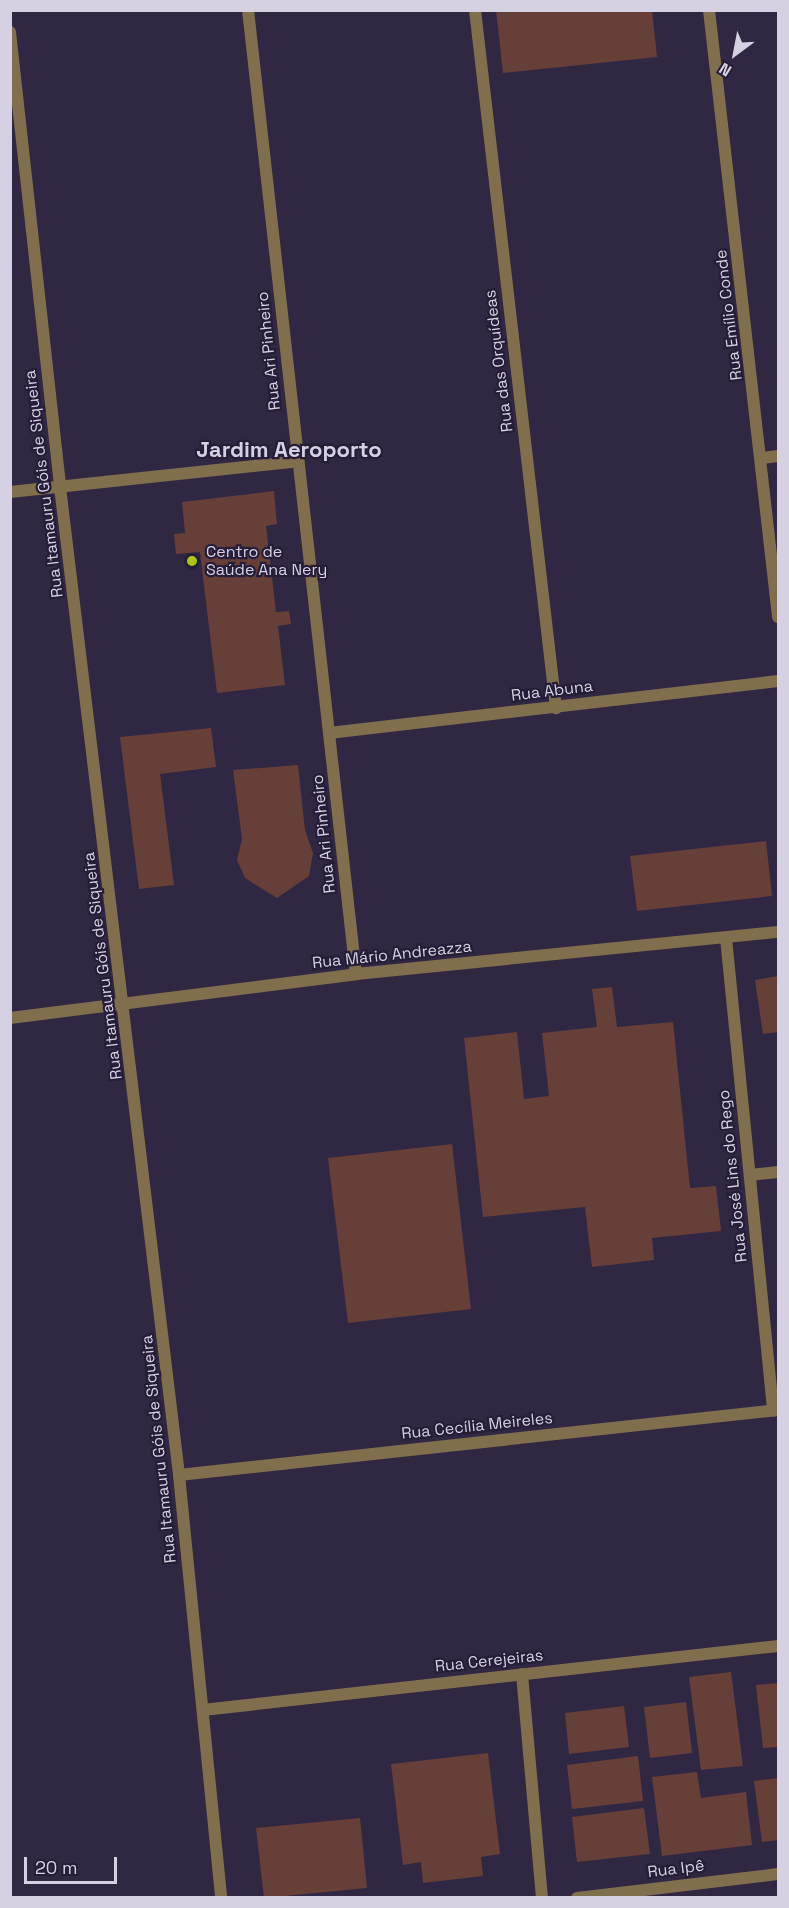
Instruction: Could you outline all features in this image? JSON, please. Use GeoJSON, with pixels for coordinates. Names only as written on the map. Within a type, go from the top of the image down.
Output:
{"type":"FeatureCollection","features":[{"type":"Feature","properties":{"kind":"street","name":"Rua Ari Pinheiro"},"geometry":{"type":"LineString","coordinates":[[248,10],[356,974]]}},
{"type":"Feature","properties":{"kind":"street","name":"Rua das Orquídeas"},"geometry":{"type":"LineString","coordinates":[[475,10],[556,708]]}},
{"type":"Feature","properties":{"kind":"street","name":"Rua Emílio Conde"},"geometry":{"type":"LineString","coordinates":[[709,10],[762,458],[778,617]]}},
{"type":"Feature","properties":{"kind":"street","name":"Rua Itamauru Góis de Siqueira"},"geometry":{"type":"LineString","coordinates":[[10,32],[60,487],[125,1003],[179,1475],[221,1898]]}},
{"type":"Feature","properties":{"kind":"street"},"geometry":{"type":"LineString","coordinates":[[762,458],[778,456]]}},
{"type":"Feature","properties":{"kind":"street"},"geometry":{"type":"LineString","coordinates":[[10,492],[298,461]]}},
{"type":"Feature","properties":{"kind":"street","name":"Rua Abuna"},"geometry":{"type":"LineString","coordinates":[[329,733],[778,681]]}},
{"type":"Feature","properties":{"kind":"street","name":"Rua Mário Andreazza"},"geometry":{"type":"LineString","coordinates":[[10,1018],[356,974],[778,932]]}},
{"type":"Feature","properties":{"kind":"street","name":"Rua José Lins do Rego"},"geometry":{"type":"LineString","coordinates":[[726,938],[776,1411]]}},
{"type":"Feature","properties":{"kind":"street"},"geometry":{"type":"LineString","coordinates":[[750,1175],[778,1172]]}},
{"type":"Feature","properties":{"kind":"street","name":"Rua Cecília Meireles"},"geometry":{"type":"LineString","coordinates":[[179,1475],[776,1411]]}},
{"type":"Feature","properties":{"kind":"street","name":"Rua Cerejeiras"},"geometry":{"type":"LineString","coordinates":[[203,1710],[778,1646]]}},
{"type":"Feature","properties":{"kind":"street"},"geometry":{"type":"LineString","coordinates":[[522,1674],[542,1898]]}},
{"type":"Feature","properties":{"kind":"street","name":"Rua Ipê"},"geometry":{"type":"LineString","coordinates":[[576,1898],[778,1874]]}},
{"type":"Feature","properties":{"kind":"street"},"geometry":{"type":"LineString","coordinates":[[689,1884],[691,1898]]}},
{"type":"Feature","properties":{"kind":"building"},"geometry":{"type":"Polygon","coordinates":[[[496,10],[652,10],[657,57],[503,73],[496,10]]]}},
{"type":"Feature","properties":{"kind":"building"},"geometry":{"type":"Polygon","coordinates":[[[274,491],[277,524],[266,526],[276,612],[289,611],[291,624],[278,626],[285,685],[217,693],[200,552],[176,554],[174,534],[185,533],[182,502],[274,491]]]}},
{"type":"Feature","properties":{"kind":"building"},"geometry":{"type":"Polygon","coordinates":[[[211,728],[216,767],[160,774],[174,885],[139,889],[120,737],[211,728]]]}},
{"type":"Feature","properties":{"kind":"building"},"geometry":{"type":"Polygon","coordinates":[[[298,765],[305,830],[313,853],[309,876],[277,898],[245,878],[237,860],[242,839],[233,770],[298,765]]]}},
{"type":"Feature","properties":{"kind":"building"},"geometry":{"type":"Polygon","coordinates":[[[766,841],[772,896],[637,911],[630,856],[766,841]]]}},
{"type":"Feature","properties":{"kind":"building"},"geometry":{"type":"Polygon","coordinates":[[[778,976],[778,1032],[763,1034],[755,980],[778,976]]]}},
{"type":"Feature","properties":{"kind":"building"},"geometry":{"type":"Polygon","coordinates":[[[612,987],[617,1027],[673,1022],[690,1188],[716,1186],[721,1231],[652,1238],[654,1260],[592,1267],[585,1207],[483,1217],[464,1038],[517,1032],[524,1099],[549,1096],[542,1033],[597,1027],[592,989],[612,987]]]}},
{"type":"Feature","properties":{"kind":"building"},"geometry":{"type":"Polygon","coordinates":[[[452,1144],[471,1309],[348,1323],[328,1158],[452,1144]]]}},
{"type":"Feature","properties":{"kind":"building"},"geometry":{"type":"Polygon","coordinates":[[[731,1672],[743,1766],[701,1770],[689,1677],[731,1672]]]}},
{"type":"Feature","properties":{"kind":"building"},"geometry":{"type":"Polygon","coordinates":[[[778,1683],[778,1747],[763,1748],[756,1685],[778,1683]]]}},
{"type":"Feature","properties":{"kind":"building"},"geometry":{"type":"Polygon","coordinates":[[[686,1702],[692,1753],[650,1758],[644,1707],[686,1702]]]}},
{"type":"Feature","properties":{"kind":"building"},"geometry":{"type":"Polygon","coordinates":[[[624,1706],[629,1747],[569,1754],[565,1713],[624,1706]]]}},
{"type":"Feature","properties":{"kind":"building"},"geometry":{"type":"Polygon","coordinates":[[[488,1753],[500,1854],[481,1857],[483,1876],[423,1883],[421,1862],[403,1865],[391,1764],[488,1753]]]}},
{"type":"Feature","properties":{"kind":"building"},"geometry":{"type":"Polygon","coordinates":[[[638,1756],[643,1801],[572,1809],[567,1765],[638,1756]]]}},
{"type":"Feature","properties":{"kind":"building"},"geometry":{"type":"Polygon","coordinates":[[[697,1772],[701,1798],[746,1792],[752,1845],[662,1856],[652,1777],[697,1772]]]}},
{"type":"Feature","properties":{"kind":"building"},"geometry":{"type":"Polygon","coordinates":[[[778,1778],[778,1840],[762,1842],[754,1781],[778,1778]]]}},
{"type":"Feature","properties":{"kind":"building"},"geometry":{"type":"Polygon","coordinates":[[[644,1808],[650,1854],[577,1862],[572,1817],[644,1808]]]}},
{"type":"Feature","properties":{"kind":"building"},"geometry":{"type":"Polygon","coordinates":[[[360,1818],[367,1888],[264,1898],[256,1828],[360,1818]]]}},
{"type":"Feature","properties":{"kind":"place","name":"Centro de Saúde Ana Nery"},"geometry":{"type":"Point","coordinates":[192,561]}},
{"type":"Feature","properties":{"kind":"district","name":"Jardim Aeroporto"},"geometry":{"type":"Point","coordinates":[289,450]}}]}
